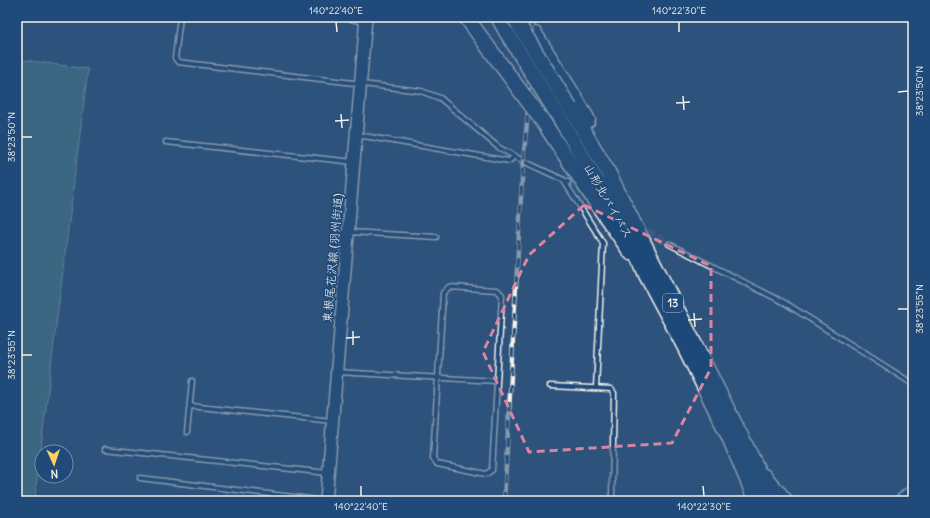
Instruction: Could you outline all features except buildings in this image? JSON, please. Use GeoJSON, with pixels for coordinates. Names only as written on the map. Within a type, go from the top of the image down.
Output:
{"type":"FeatureCollection","features":[{"type":"Feature","properties":{"kind":"highway"},"geometry":{"type":"LineString","coordinates":[[466,17],[544,123],[597,204],[651,272]]}},
{"type":"Feature","properties":{"kind":"highway","name":"山形北バイパス"},"geometry":{"type":"LineString","coordinates":[[498,17],[564,112]]}},
{"type":"Feature","properties":{"kind":"highway"},"geometry":{"type":"LineString","coordinates":[[522,19],[535,34],[574,96],[627,192],[651,272]]}},
{"type":"Feature","properties":{"kind":"highway","name":"山形北バイパス"},"geometry":{"type":"LineString","coordinates":[[522,19],[598,183],[628,231],[651,272],[756,466],[770,501]]}},
{"type":"Feature","properties":{"kind":"highway","name":"山形北バイパス"},"geometry":{"type":"LineString","coordinates":[[651,272],[685,348],[729,437],[756,501]]}},
{"type":"Feature","properties":{"kind":"highway"},"geometry":{"type":"LineString","coordinates":[[756,466],[786,501]]}},
{"type":"Feature","properties":{"kind":"main road","name":"東根尾花沢線 (羽州街道)"},"geometry":{"type":"LineString","coordinates":[[326,501],[365,18]]}},
{"type":"Feature","properties":{"kind":"main road"},"geometry":{"type":"LineString","coordinates":[[900,501],[913,490]]}},
{"type":"Feature","properties":{"kind":"street"},"geometry":{"type":"LineString","coordinates":[[350,17],[365,18]]}},
{"type":"Feature","properties":{"kind":"lane"},"geometry":{"type":"LineString","coordinates":[[180,17],[175,58],[178,62],[421,91],[440,98],[498,147],[566,181],[603,243],[596,388]]}},
{"type":"Feature","properties":{"kind":"lane"},"geometry":{"type":"LineString","coordinates":[[356,135],[509,161],[515,156]]}},
{"type":"Feature","properties":{"kind":"lane"},"geometry":{"type":"LineString","coordinates":[[166,142],[354,162]]}},
{"type":"Feature","properties":{"kind":"lane"},"geometry":{"type":"LineString","coordinates":[[348,231],[436,237]]}},
{"type":"Feature","properties":{"kind":"lane"},"geometry":{"type":"LineString","coordinates":[[669,244],[785,303],[913,384]]}},
{"type":"Feature","properties":{"kind":"lane"},"geometry":{"type":"LineString","coordinates":[[449,287],[496,290],[502,295],[492,470],[486,474],[437,464],[433,458],[438,377],[443,293],[449,287]]}},
{"type":"Feature","properties":{"kind":"lane"},"geometry":{"type":"LineString","coordinates":[[337,372],[496,380]]}},
{"type":"Feature","properties":{"kind":"lane"},"geometry":{"type":"LineString","coordinates":[[187,432],[192,381]]}},
{"type":"Feature","properties":{"kind":"lane"},"geometry":{"type":"LineString","coordinates":[[550,386],[611,389],[614,393],[612,495]]}},
{"type":"Feature","properties":{"kind":"lane"},"geometry":{"type":"LineString","coordinates":[[190,406],[333,421]]}},
{"type":"Feature","properties":{"kind":"lane"},"geometry":{"type":"LineString","coordinates":[[105,449],[329,473]]}},
{"type":"Feature","properties":{"kind":"lane"},"geometry":{"type":"LineString","coordinates":[[140,478],[326,501]]}},
{"type":"Feature","properties":{"kind":"highlighted area"},"geometry":{"type":"Polygon","coordinates":[[[584,205],[711,266],[711,368],[672,443],[529,452],[483,352],[529,255],[584,205]]]}},
{"type":"Feature","properties":{"kind":"green space"},"geometry":{"type":"Polygon","coordinates":[[[17,59],[88,69],[41,444],[34,444],[34,484],[36,484],[35,496],[68,501],[17,501],[17,59]]]}},
{"type":"Feature","properties":{"kind":"tunnel"},"geometry":{"type":"LineString","coordinates":[[568,182],[588,195]]}},
{"type":"Feature","properties":{"kind":"tunnel"},"geometry":{"type":"LineString","coordinates":[[637,225],[669,244]]}},
{"type":"Feature","properties":{"kind":"railway"},"geometry":{"type":"LineString","coordinates":[[504,501],[532,17]]}}]}
